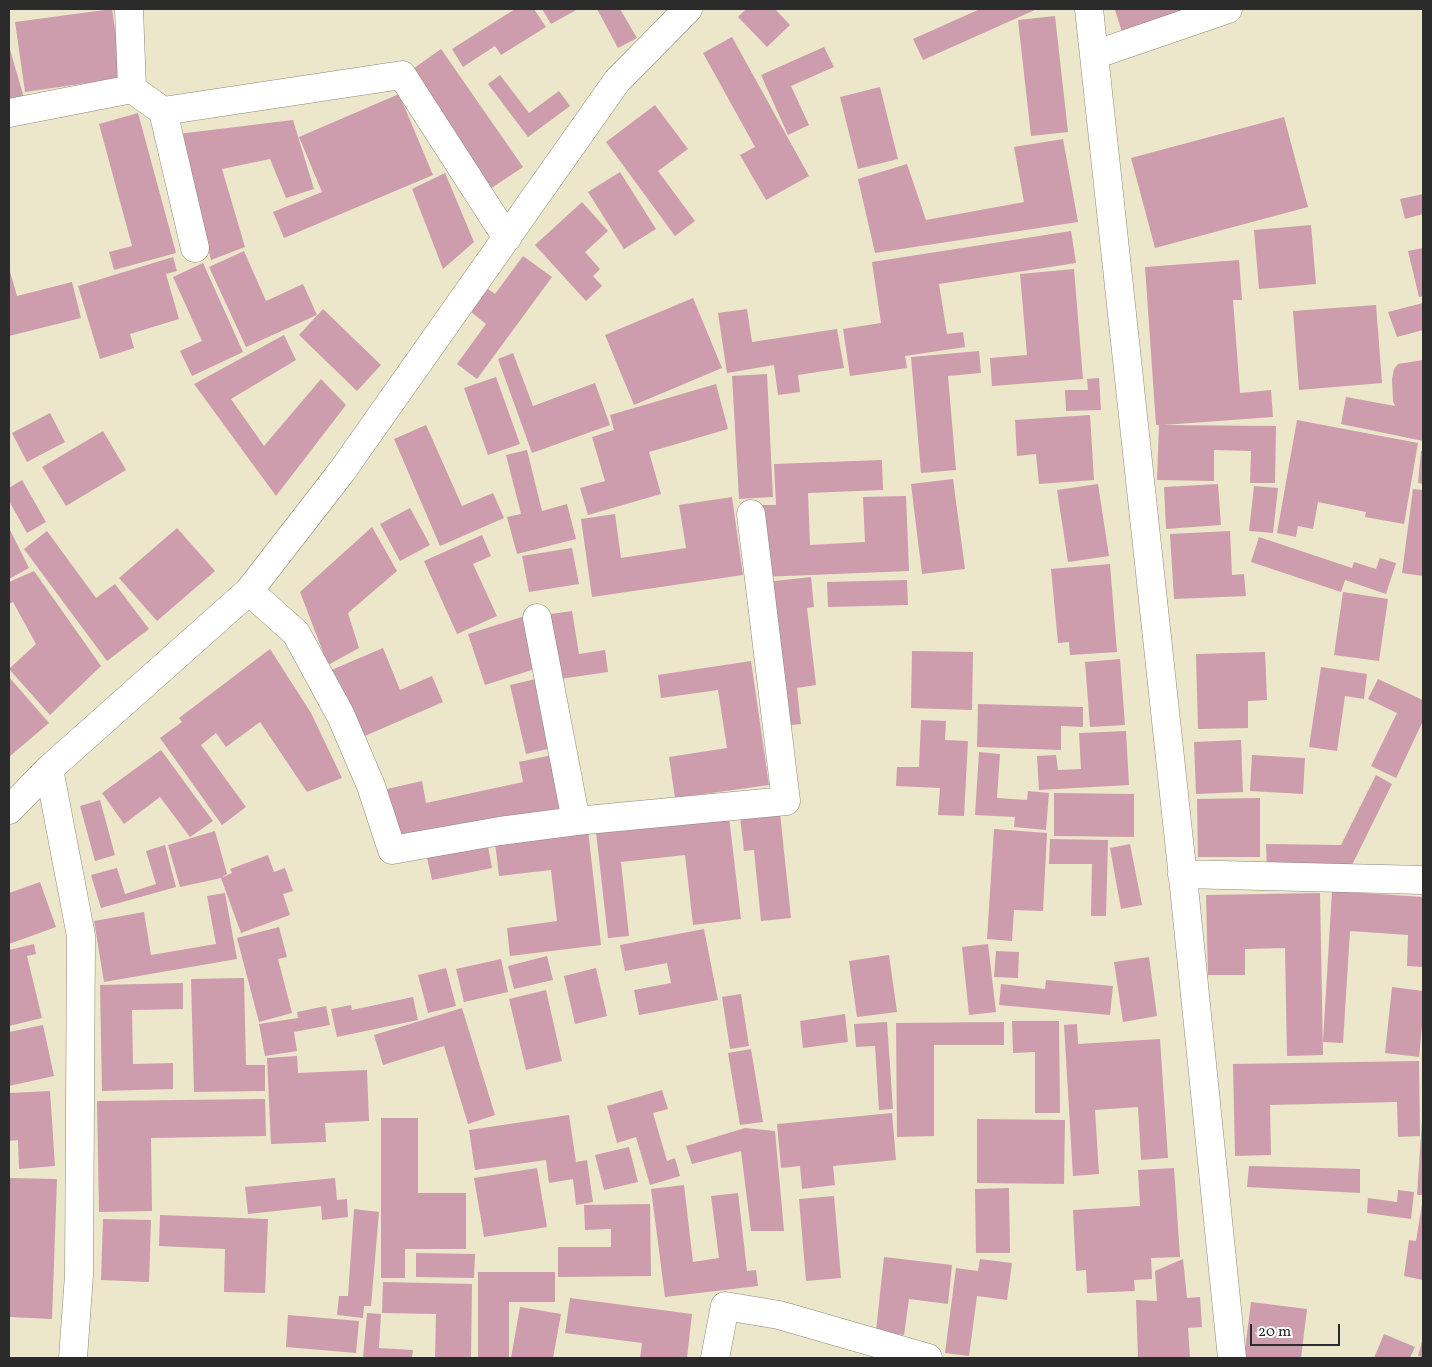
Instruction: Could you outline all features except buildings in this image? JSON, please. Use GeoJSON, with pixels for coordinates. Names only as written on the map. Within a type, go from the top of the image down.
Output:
{"type":"FeatureCollection","features":[{"type":"Feature","properties":{"kind":"street"},"geometry":{"type":"LineString","coordinates":[[129,9],[132,89]]}},
{"type":"Feature","properties":{"kind":"street"},"geometry":{"type":"LineString","coordinates":[[9,810],[50,769],[249,591],[342,471],[617,81],[688,9]]}},
{"type":"Feature","properties":{"kind":"street"},"geometry":{"type":"LineString","coordinates":[[1089,9],[1232,1358]]}},
{"type":"Feature","properties":{"kind":"street"},"geometry":{"type":"LineString","coordinates":[[1094,55],[1228,9]]}},
{"type":"Feature","properties":{"kind":"street"},"geometry":{"type":"LineString","coordinates":[[163,111],[402,75],[507,238]]}},
{"type":"Feature","properties":{"kind":"street"},"geometry":{"type":"LineString","coordinates":[[9,113],[132,89],[163,111],[196,248]]}},
{"type":"Feature","properties":{"kind":"street"},"geometry":{"type":"LineString","coordinates":[[249,591],[296,633],[342,716],[371,786],[392,850],[500,831],[576,821],[786,801],[751,514]]}},
{"type":"Feature","properties":{"kind":"street"},"geometry":{"type":"LineString","coordinates":[[536,618],[576,821]]}},
{"type":"Feature","properties":{"kind":"street"},"geometry":{"type":"LineString","coordinates":[[50,769],[81,936],[78,1275],[73,1358]]}},
{"type":"Feature","properties":{"kind":"street"},"geometry":{"type":"LineString","coordinates":[[1182,874],[1423,880]]}},
{"type":"Feature","properties":{"kind":"street"},"geometry":{"type":"LineString","coordinates":[[715,1358],[725,1306],[779,1315],[928,1358]]}}]}
